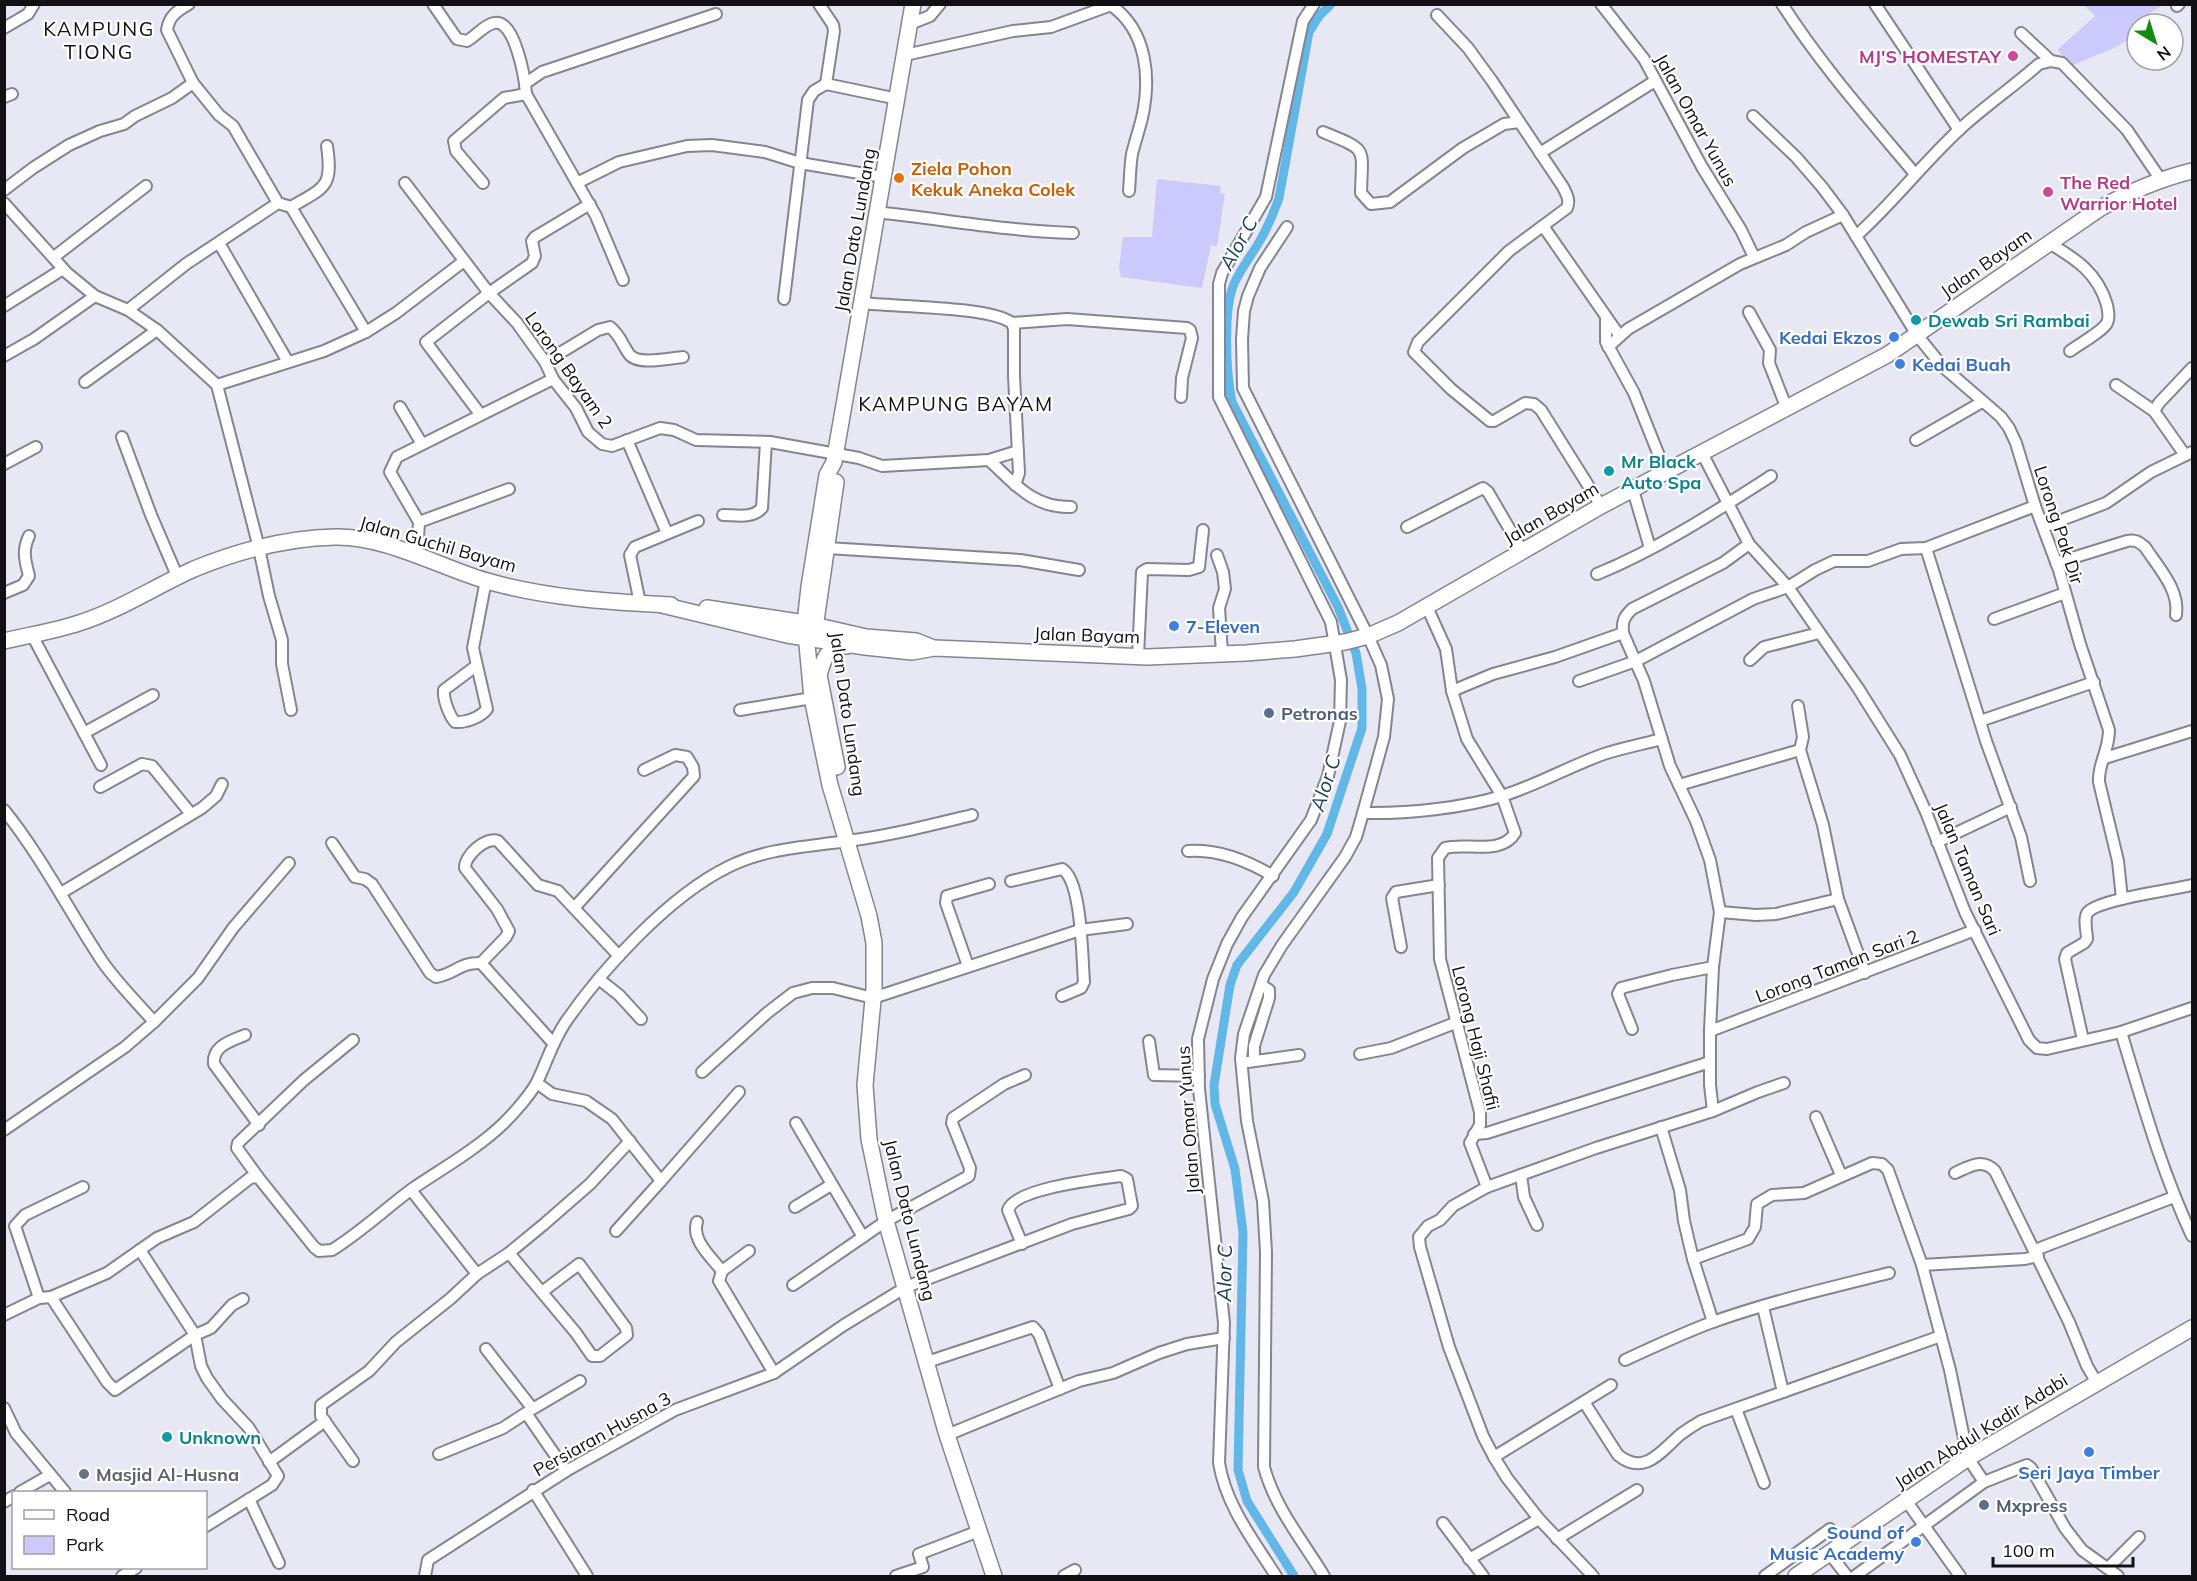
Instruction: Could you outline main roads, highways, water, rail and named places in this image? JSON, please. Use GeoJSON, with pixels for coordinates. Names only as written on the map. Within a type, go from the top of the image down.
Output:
{"type":"FeatureCollection","features":[{"type":"Feature","properties":{"kind":"main road","name":"Jalan Dato Lundang"},"geometry":{"type":"LineString","coordinates":[[846,835],[840,784],[815,677],[811,631],[827,475],[834,458],[913,4]]}},
{"type":"Feature","properties":{"kind":"main road","name":"Jalan Bayam"},"geometry":{"type":"LineString","coordinates":[[811,631],[865,642],[916,641],[934,648],[1138,656],[1295,649],[1365,637],[1398,623],[1601,506],[1887,355],[2099,208],[2161,180],[2193,171]]}},
{"type":"Feature","properties":{"kind":"main road","name":"Jalan Dato Lundang"},"geometry":{"type":"LineString","coordinates":[[815,585],[827,548],[837,474],[834,458]]}},
{"type":"Feature","properties":{"kind":"main road","name":"Jalan Guchil Bayam"},"geometry":{"type":"LineString","coordinates":[[4,641],[80,623],[223,558],[291,541],[338,537],[375,543],[417,555],[486,580],[554,594],[662,605],[696,606],[759,615],[811,631]]}},
{"type":"Feature","properties":{"kind":"main road"},"geometry":{"type":"LineString","coordinates":[[759,615],[786,613],[796,609],[815,585],[827,615],[835,623],[865,642]]}},
{"type":"Feature","properties":{"kind":"main road","name":"Jalan Guchil Bayam"},"geometry":{"type":"LineString","coordinates":[[662,605],[787,635],[811,631]]}},
{"type":"Feature","properties":{"kind":"main road"},"geometry":{"type":"LineString","coordinates":[[787,635],[794,640],[815,677]]}},
{"type":"Feature","properties":{"kind":"main road"},"geometry":{"type":"LineString","coordinates":[[815,677],[830,650],[865,642]]}},
{"type":"Feature","properties":{"kind":"main road","name":"Jalan Dato Lundang"},"geometry":{"type":"LineString","coordinates":[[815,677],[812,698],[830,785],[869,916],[874,944],[873,998],[865,1085],[872,1157],[886,1221],[947,1435],[994,1576]]}},
{"type":"Feature","properties":{"kind":"main road","name":"Jalan Abdul Kadir Adabi"},"geometry":{"type":"LineString","coordinates":[[1796,1576],[1905,1499],[1968,1458],[2193,1328]]}},
{"type":"Feature","properties":{"kind":"waterway","name":"Alor C"},"geometry":{"type":"LineString","coordinates":[[1294,1576],[1247,1501],[1238,1470],[1243,1233],[1235,1169],[1215,1104],[1214,1085],[1230,985],[1237,965],[1294,892],[1327,834],[1362,728],[1362,689],[1356,653],[1338,607],[1232,402],[1228,375],[1227,325],[1234,284],[1264,233],[1279,198],[1309,32],[1319,16],[1331,4]]}},
{"type":"Feature","properties":{"kind":"place","name":"MJ'S HOMESTAY"},"geometry":{"type":"Point","coordinates":[2013,56]}},
{"type":"Feature","properties":{"kind":"place","name":"Ziela Pohon Kekuk Aneka Colek"},"geometry":{"type":"Point","coordinates":[899,178]}},
{"type":"Feature","properties":{"kind":"place","name":"The Red Warrior Hotel"},"geometry":{"type":"Point","coordinates":[2048,192]}},
{"type":"Feature","properties":{"kind":"place","name":"Dewab Sri Rambai"},"geometry":{"type":"Point","coordinates":[1916,320]}},
{"type":"Feature","properties":{"kind":"place","name":"Kedai Ekzos"},"geometry":{"type":"Point","coordinates":[1894,337]}},
{"type":"Feature","properties":{"kind":"place","name":"Kedai Buah"},"geometry":{"type":"Point","coordinates":[1900,364]}},
{"type":"Feature","properties":{"kind":"place","name":"Mr Black Auto Spa"},"geometry":{"type":"Point","coordinates":[1609,471]}},
{"type":"Feature","properties":{"kind":"place","name":"7-Eleven"},"geometry":{"type":"Point","coordinates":[1174,626]}},
{"type":"Feature","properties":{"kind":"place","name":"Petronas"},"geometry":{"type":"Point","coordinates":[1269,713]}},
{"type":"Feature","properties":{"kind":"place","name":"Unknown"},"geometry":{"type":"Point","coordinates":[167,1437]}},
{"type":"Feature","properties":{"kind":"place","name":"Seri Jaya Timber"},"geometry":{"type":"Point","coordinates":[2089,1452]}},
{"type":"Feature","properties":{"kind":"place","name":"Masjid Al-Husna"},"geometry":{"type":"Point","coordinates":[84,1474]}},
{"type":"Feature","properties":{"kind":"place","name":"Mxpress"},"geometry":{"type":"Point","coordinates":[1984,1505]}},
{"type":"Feature","properties":{"kind":"place","name":"Sound of Music Academy"},"geometry":{"type":"Point","coordinates":[1916,1542]}},
{"type":"Feature","properties":{"kind":"district","name":"KAMPUNG TIONG"},"geometry":{"type":"Point","coordinates":[99,40]}},
{"type":"Feature","properties":{"kind":"district","name":"KAMPUNG BAYAM"},"geometry":{"type":"Point","coordinates":[956,403]}}]}
